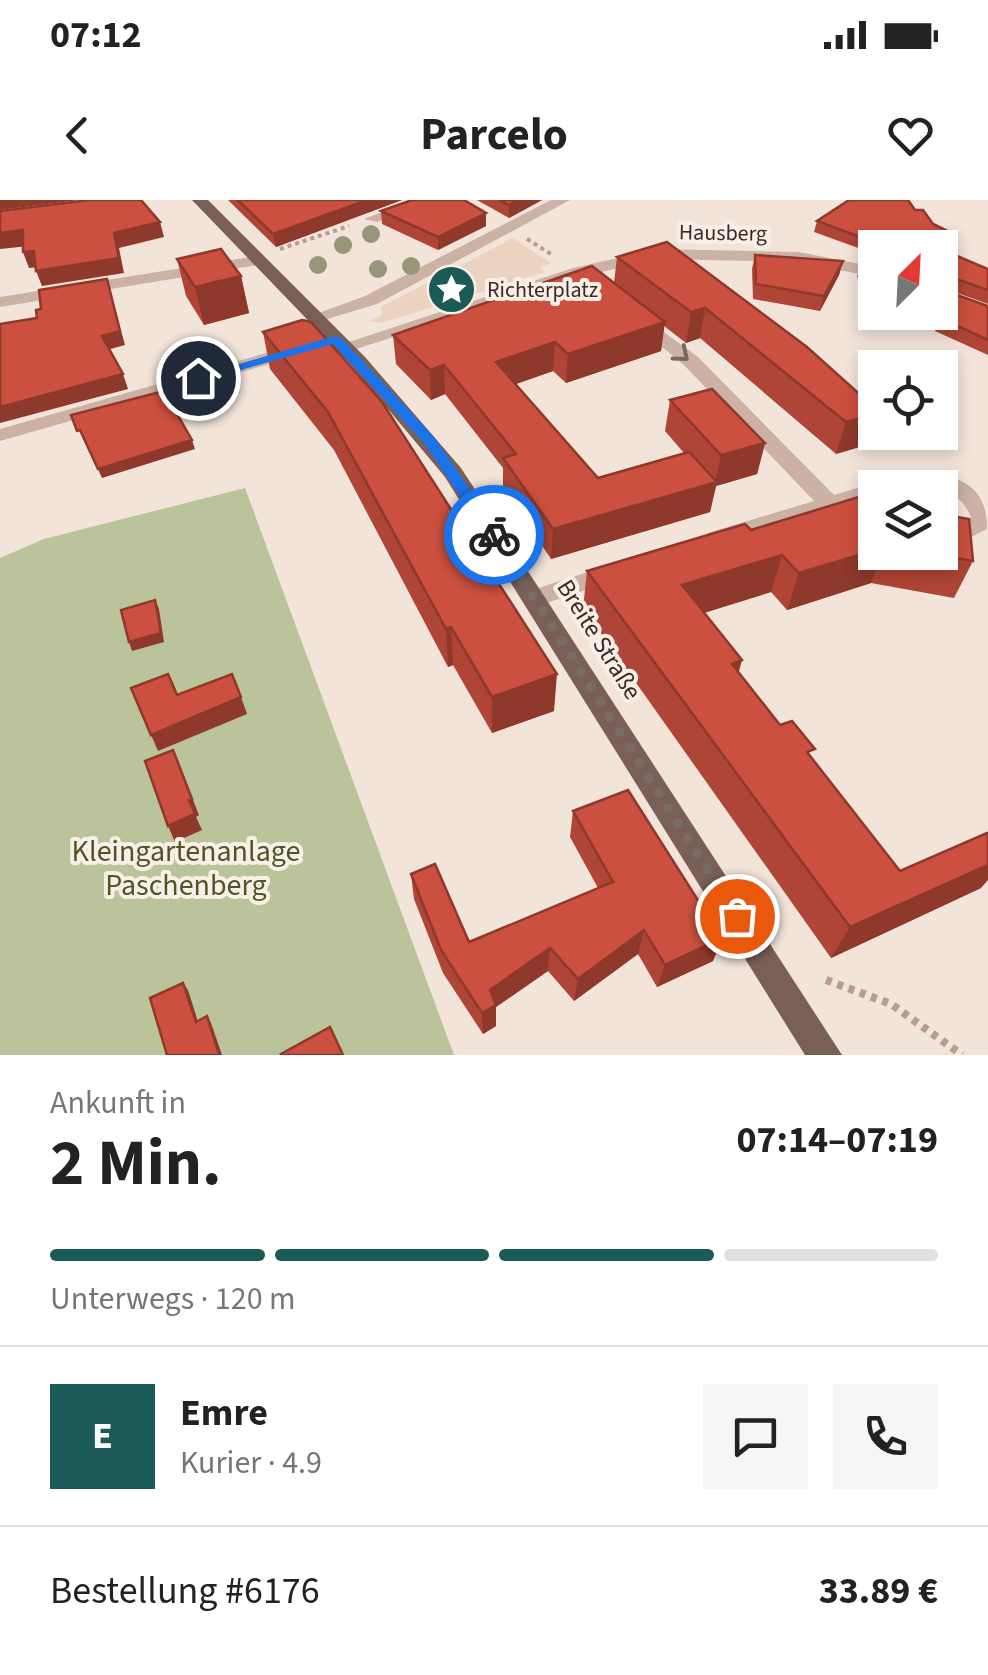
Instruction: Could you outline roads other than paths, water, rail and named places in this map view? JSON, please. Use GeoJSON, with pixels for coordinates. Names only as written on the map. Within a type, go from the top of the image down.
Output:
{"type":"FeatureCollection","features":[{"type":"Feature","properties":{"kind":"main road","name":"Breite Straße"},"geometry":{"type":"LineString","coordinates":[[200,200],[267,258],[314,318],[429,440],[535,598],[825,1055]]}},
{"type":"Feature","properties":{"kind":"street"},"geometry":{"type":"LineString","coordinates":[[372,219],[428,200]]}},
{"type":"Feature","properties":{"kind":"street"},"geometry":{"type":"LineString","coordinates":[[314,318],[371,300],[562,200]]}},
{"type":"Feature","properties":{"kind":"street"},"geometry":{"type":"LineString","coordinates":[[492,219],[508,228]]}},
{"type":"Feature","properties":{"kind":"street","name":"Hausberg"},"geometry":{"type":"LineString","coordinates":[[0,436],[339,343],[622,259],[697,252],[814,258],[858,268]]}},
{"type":"Feature","properties":{"kind":"street"},"geometry":{"type":"LineString","coordinates":[[0,302],[267,258]]}},
{"type":"Feature","properties":{"kind":"street"},"geometry":{"type":"LineString","coordinates":[[579,272],[691,361],[828,502]]}},
{"type":"Feature","properties":{"kind":"street"},"geometry":{"type":"LineString","coordinates":[[958,491],[974,500],[982,516],[978,524],[958,534]]}},
{"type":"Feature","properties":{"kind":"street"},"geometry":{"type":"LineString","coordinates":[[699,544],[858,494]]}},
{"type":"Feature","properties":{"kind":"street"},"geometry":{"type":"LineString","coordinates":[[535,598],[644,562]]}},
{"type":"Feature","properties":{"kind":"place","name":"Richterplatz"},"geometry":{"type":"Point","coordinates":[452,289]}},
{"type":"Feature","properties":{"kind":"park label","name":"Kleingartenanlage Paschenberg"},"geometry":{"type":"Point","coordinates":[186,868]}}]}
